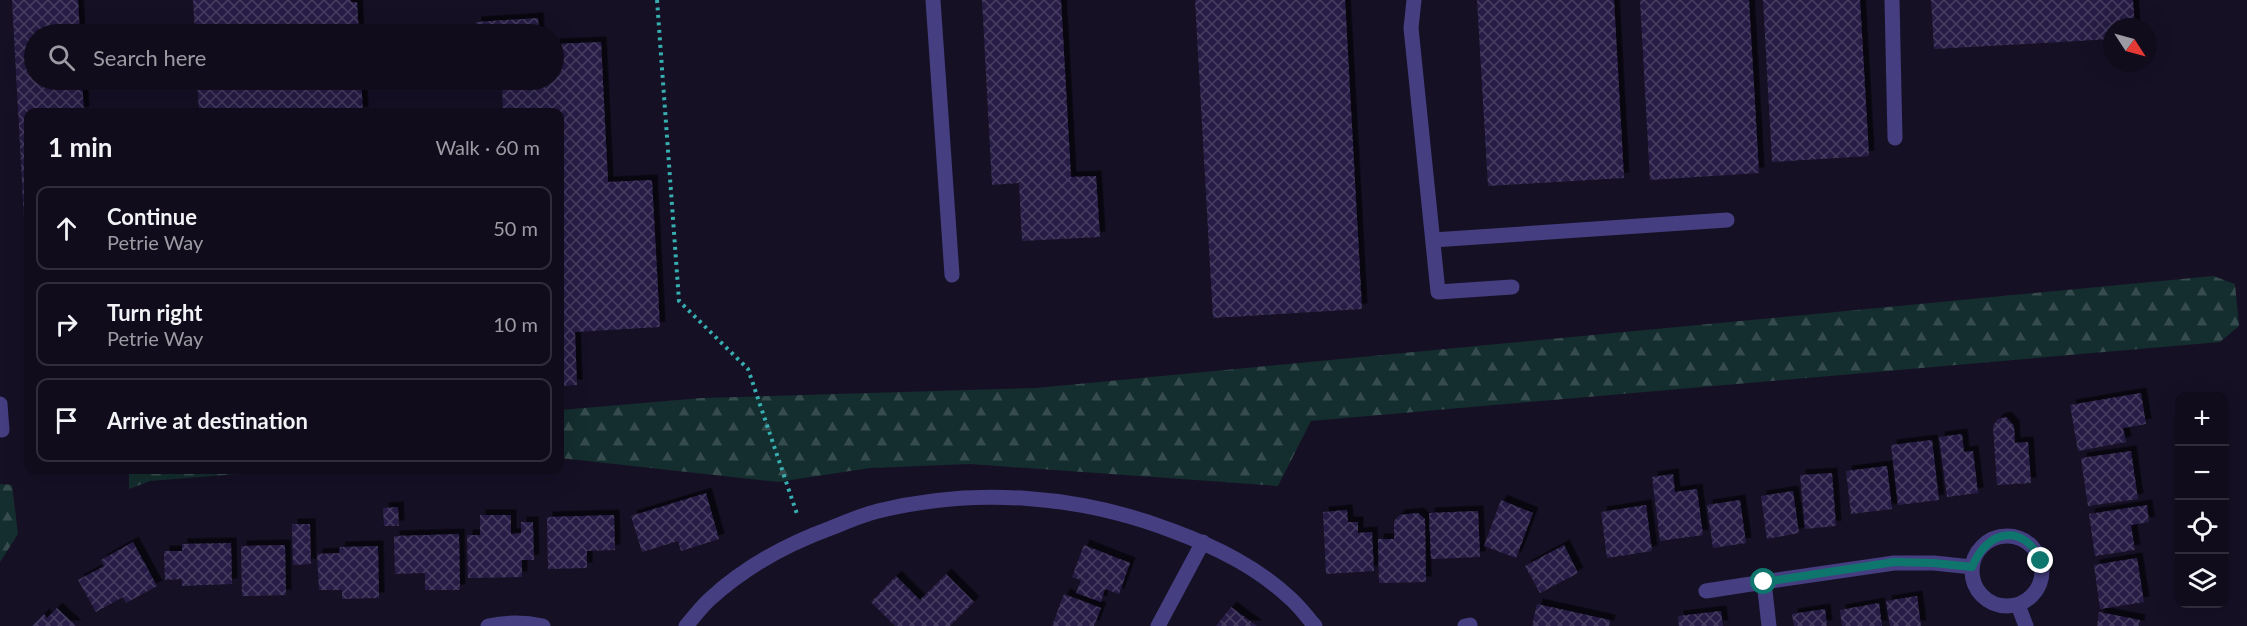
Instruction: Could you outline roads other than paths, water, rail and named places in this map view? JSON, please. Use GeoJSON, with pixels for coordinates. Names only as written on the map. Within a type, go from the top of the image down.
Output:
{"type":"FeatureCollection","features":[{"type":"Feature","properties":{"kind":"street"},"geometry":{"type":"LineString","coordinates":[[933,0],[952,275]]}},
{"type":"Feature","properties":{"kind":"street"},"geometry":{"type":"LineString","coordinates":[[1414,0],[1412,28],[1438,292],[1512,287]]}},
{"type":"Feature","properties":{"kind":"street"},"geometry":{"type":"LineString","coordinates":[[1892,0],[1896,138]]}},
{"type":"Feature","properties":{"kind":"street"},"geometry":{"type":"LineString","coordinates":[[1433,240],[1727,220]]}},
{"type":"Feature","properties":{"kind":"street"},"geometry":{"type":"LineString","coordinates":[[0,404],[2,429]]}},
{"type":"Feature","properties":{"kind":"street"},"geometry":{"type":"LineString","coordinates":[[686,626],[709,599],[759,561],[805,537],[876,511],[934,500],[1002,497],[1047,500],[1106,510],[1154,523],[1203,542],[1255,570],[1291,599],[1315,626]]}},
{"type":"Feature","properties":{"kind":"street"},"geometry":{"type":"LineString","coordinates":[[2018,537],[2029,543],[2041,561],[2043,573],[2041,584],[2034,593],[2018,604],[2005,606],[1986,599],[1974,583],[1972,567],[1978,552],[1985,543],[1995,538],[2018,537]]}},
{"type":"Feature","properties":{"kind":"street"},"geometry":{"type":"LineString","coordinates":[[1158,626],[1203,542]]}},
{"type":"Feature","properties":{"kind":"street"},"geometry":{"type":"LineString","coordinates":[[1706,591],[1894,562],[1972,567]]}},
{"type":"Feature","properties":{"kind":"street"},"geometry":{"type":"LineString","coordinates":[[1764,582],[1769,626]]}},
{"type":"Feature","properties":{"kind":"street"},"geometry":{"type":"LineString","coordinates":[[2018,604],[2026,626]]}},
{"type":"Feature","properties":{"kind":"street"},"geometry":{"type":"LineString","coordinates":[[488,626],[525,622],[543,626]]}}]}
